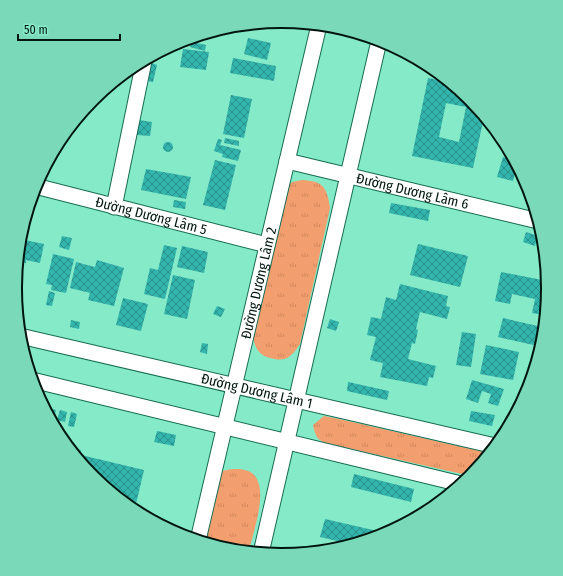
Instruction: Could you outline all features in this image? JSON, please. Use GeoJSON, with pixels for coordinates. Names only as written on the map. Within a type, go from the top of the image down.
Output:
{"type":"FeatureCollection","features":[{"type":"Feature","properties":{"kind":"street","name":"Đường Dương Lâm 2"},"geometry":{"type":"LineString","coordinates":[[199,534],[318,31]]}},
{"type":"Feature","properties":{"kind":"street"},"geometry":{"type":"LineString","coordinates":[[262,547],[377,47]]}},
{"type":"Feature","properties":{"kind":"street"},"geometry":{"type":"LineString","coordinates":[[114,207],[142,69]]}},
{"type":"Feature","properties":{"kind":"street","name":"Đường Dương Lâm 6"},"geometry":{"type":"LineString","coordinates":[[287,162],[532,219]]}},
{"type":"Feature","properties":{"kind":"street","name":"Đường Dương Lâm 5"},"geometry":{"type":"LineString","coordinates":[[42,188],[267,245]]}},
{"type":"Feature","properties":{"kind":"street","name":"Đường Dương Lâm 1"},"geometry":{"type":"LineString","coordinates":[[27,338],[488,444]]}},
{"type":"Feature","properties":{"kind":"street"},"geometry":{"type":"LineString","coordinates":[[40,382],[454,482]]}},
{"type":"Feature","properties":{"kind":"green space"},"geometry":{"type":"Polygon","coordinates":[[[302,180],[315,182],[323,186],[330,208],[300,344],[288,357],[282,359],[269,358],[258,351],[254,343],[252,333],[286,189],[292,182],[302,180]]]}},
{"type":"Feature","properties":{"kind":"green space"},"geometry":{"type":"Polygon","coordinates":[[[324,416],[483,452],[462,474],[325,443],[316,436],[313,425],[324,416]]]}},
{"type":"Feature","properties":{"kind":"green space"},"geometry":{"type":"Polygon","coordinates":[[[241,469],[248,471],[255,476],[259,483],[260,502],[250,545],[231,543],[202,535],[222,471],[241,469]]]}},
{"type":"Feature","properties":{"kind":"building"},"geometry":{"type":"Polygon","coordinates":[[[248,38],[271,43],[267,60],[244,54],[248,38]]]}},
{"type":"Feature","properties":{"kind":"building"},"geometry":{"type":"Polygon","coordinates":[[[196,43],[206,45],[205,51],[190,47],[191,45],[196,43]]]}},
{"type":"Feature","properties":{"kind":"building"},"geometry":{"type":"Polygon","coordinates":[[[183,49],[209,52],[206,70],[180,67],[183,49]]]}},
{"type":"Feature","properties":{"kind":"building"},"geometry":{"type":"Polygon","coordinates":[[[233,58],[276,66],[274,81],[230,73],[233,58]]]}},
{"type":"Feature","properties":{"kind":"building"},"geometry":{"type":"Polygon","coordinates":[[[152,63],[157,65],[153,82],[148,81],[152,63]]]}},
{"type":"Feature","properties":{"kind":"building"},"geometry":{"type":"Polygon","coordinates":[[[428,78],[436,80],[453,93],[482,124],[473,168],[412,156],[428,78]],[[446,103],[439,137],[459,142],[466,107],[446,103]]]}},
{"type":"Feature","properties":{"kind":"building"},"geometry":{"type":"Polygon","coordinates":[[[231,95],[252,99],[244,138],[223,134],[231,95]]]}},
{"type":"Feature","properties":{"kind":"building"},"geometry":{"type":"Polygon","coordinates":[[[139,120],[152,122],[150,136],[137,135],[139,120]]]}},
{"type":"Feature","properties":{"kind":"building"},"geometry":{"type":"Polygon","coordinates":[[[225,138],[239,141],[239,146],[224,143],[225,138]]]}},
{"type":"Feature","properties":{"kind":"building"},"geometry":{"type":"Polygon","coordinates":[[[218,139],[222,140],[220,145],[241,150],[238,161],[222,157],[223,154],[214,151],[218,139]]]}},
{"type":"Feature","properties":{"kind":"building"},"geometry":{"type":"Polygon","coordinates":[[[166,142],[170,142],[172,143],[172,151],[166,152],[163,149],[163,145],[166,142]]]}},
{"type":"Feature","properties":{"kind":"building"},"geometry":{"type":"Polygon","coordinates":[[[503,157],[506,158],[515,175],[513,181],[497,177],[503,157]]]}},
{"type":"Feature","properties":{"kind":"building"},"geometry":{"type":"Polygon","coordinates":[[[215,160],[236,165],[225,210],[203,205],[215,160]]]}},
{"type":"Feature","properties":{"kind":"building"},"geometry":{"type":"Polygon","coordinates":[[[146,169],[191,177],[186,199],[141,190],[146,169]]]}},
{"type":"Feature","properties":{"kind":"building"},"geometry":{"type":"Polygon","coordinates":[[[174,200],[186,202],[185,209],[173,207],[174,200]]]}},
{"type":"Feature","properties":{"kind":"building"},"geometry":{"type":"Polygon","coordinates":[[[391,203],[430,210],[428,221],[389,213],[391,203]]]}},
{"type":"Feature","properties":{"kind":"building"},"geometry":{"type":"Polygon","coordinates":[[[526,232],[536,235],[537,241],[535,246],[523,242],[526,232]]]}},
{"type":"Feature","properties":{"kind":"building"},"geometry":{"type":"Polygon","coordinates":[[[62,236],[72,238],[69,250],[59,247],[62,236]]]}},
{"type":"Feature","properties":{"kind":"building"},"geometry":{"type":"Polygon","coordinates":[[[26,240],[44,244],[40,263],[26,260],[26,263],[23,263],[26,240]]]}},
{"type":"Feature","properties":{"kind":"building"},"geometry":{"type":"Polygon","coordinates":[[[418,244],[468,256],[460,287],[410,275],[418,244]]]}},
{"type":"Feature","properties":{"kind":"building"},"geometry":{"type":"Polygon","coordinates":[[[164,245],[177,248],[165,299],[144,294],[150,268],[158,270],[164,245]]]}},
{"type":"Feature","properties":{"kind":"building"},"geometry":{"type":"Polygon","coordinates":[[[182,246],[208,252],[204,273],[177,267],[182,246]]]}},
{"type":"Feature","properties":{"kind":"building"},"geometry":{"type":"Polygon","coordinates":[[[53,254],[74,259],[66,293],[51,290],[52,285],[46,284],[53,254]]]}},
{"type":"Feature","properties":{"kind":"building"},"geometry":{"type":"Polygon","coordinates":[[[97,260],[124,268],[114,306],[88,300],[90,293],[70,288],[76,262],[95,267],[97,260]]]}},
{"type":"Feature","properties":{"kind":"building"},"geometry":{"type":"Polygon","coordinates":[[[501,272],[541,280],[539,314],[532,313],[535,299],[512,294],[510,304],[495,301],[501,272]]]}},
{"type":"Feature","properties":{"kind":"building"},"geometry":{"type":"Polygon","coordinates":[[[173,275],[195,280],[187,319],[164,314],[173,275]]]}},
{"type":"Feature","properties":{"kind":"building"},"geometry":{"type":"Polygon","coordinates":[[[400,284],[448,296],[446,306],[450,307],[447,319],[420,312],[416,329],[418,330],[415,344],[412,343],[408,359],[436,366],[433,378],[429,377],[427,386],[380,377],[383,363],[370,360],[376,337],[367,335],[371,317],[381,319],[386,297],[396,300],[400,284]]]}},
{"type":"Feature","properties":{"kind":"building"},"geometry":{"type":"Polygon","coordinates":[[[49,291],[55,293],[52,306],[46,305],[49,291]]]}},
{"type":"Feature","properties":{"kind":"building"},"geometry":{"type":"Polygon","coordinates":[[[123,298],[148,304],[141,331],[116,325],[123,298]]]}},
{"type":"Feature","properties":{"kind":"building"},"geometry":{"type":"Polygon","coordinates":[[[217,306],[225,309],[221,317],[213,314],[217,306]]]}},
{"type":"Feature","properties":{"kind":"building"},"geometry":{"type":"Polygon","coordinates":[[[503,318],[538,326],[534,345],[498,337],[503,318]]]}},
{"type":"Feature","properties":{"kind":"building"},"geometry":{"type":"Polygon","coordinates":[[[330,319],[339,322],[336,331],[327,328],[330,319]]]}},
{"type":"Feature","properties":{"kind":"building"},"geometry":{"type":"Polygon","coordinates":[[[71,320],[80,322],[79,329],[70,327],[71,320]]]}},
{"type":"Feature","properties":{"kind":"building"},"geometry":{"type":"Polygon","coordinates":[[[462,332],[476,334],[471,367],[456,365],[462,332]]]}},
{"type":"Feature","properties":{"kind":"building"},"geometry":{"type":"Polygon","coordinates":[[[202,343],[208,344],[207,354],[200,352],[202,343]]]}},
{"type":"Feature","properties":{"kind":"building"},"geometry":{"type":"Polygon","coordinates":[[[486,345],[519,352],[513,380],[480,374],[486,345]]]}},
{"type":"Feature","properties":{"kind":"building"},"geometry":{"type":"Polygon","coordinates":[[[472,380],[504,389],[498,406],[488,403],[491,394],[482,391],[478,403],[466,399],[472,380]]]}},
{"type":"Feature","properties":{"kind":"building"},"geometry":{"type":"Polygon","coordinates":[[[348,382],[389,391],[387,400],[347,391],[348,382]]]}},
{"type":"Feature","properties":{"kind":"building"},"geometry":{"type":"Polygon","coordinates":[[[60,410],[67,412],[65,422],[57,419],[60,410]]]}},
{"type":"Feature","properties":{"kind":"building"},"geometry":{"type":"Polygon","coordinates":[[[471,411],[495,415],[492,426],[469,421],[471,411]]]}},
{"type":"Feature","properties":{"kind":"building"},"geometry":{"type":"Polygon","coordinates":[[[71,412],[77,414],[74,427],[68,426],[71,412]]]}},
{"type":"Feature","properties":{"kind":"building"},"geometry":{"type":"Polygon","coordinates":[[[157,431],[176,435],[174,446],[154,442],[157,431]]]}},
{"type":"Feature","properties":{"kind":"building"},"geometry":{"type":"Polygon","coordinates":[[[83,456],[144,470],[136,503],[110,483],[83,456]]]}},
{"type":"Feature","properties":{"kind":"building"},"geometry":{"type":"Polygon","coordinates":[[[354,474],[414,489],[411,502],[351,487],[354,474]]]}},
{"type":"Feature","properties":{"kind":"building"},"geometry":{"type":"Polygon","coordinates":[[[325,519],[375,530],[339,541],[320,537],[325,519]]]}}]}
